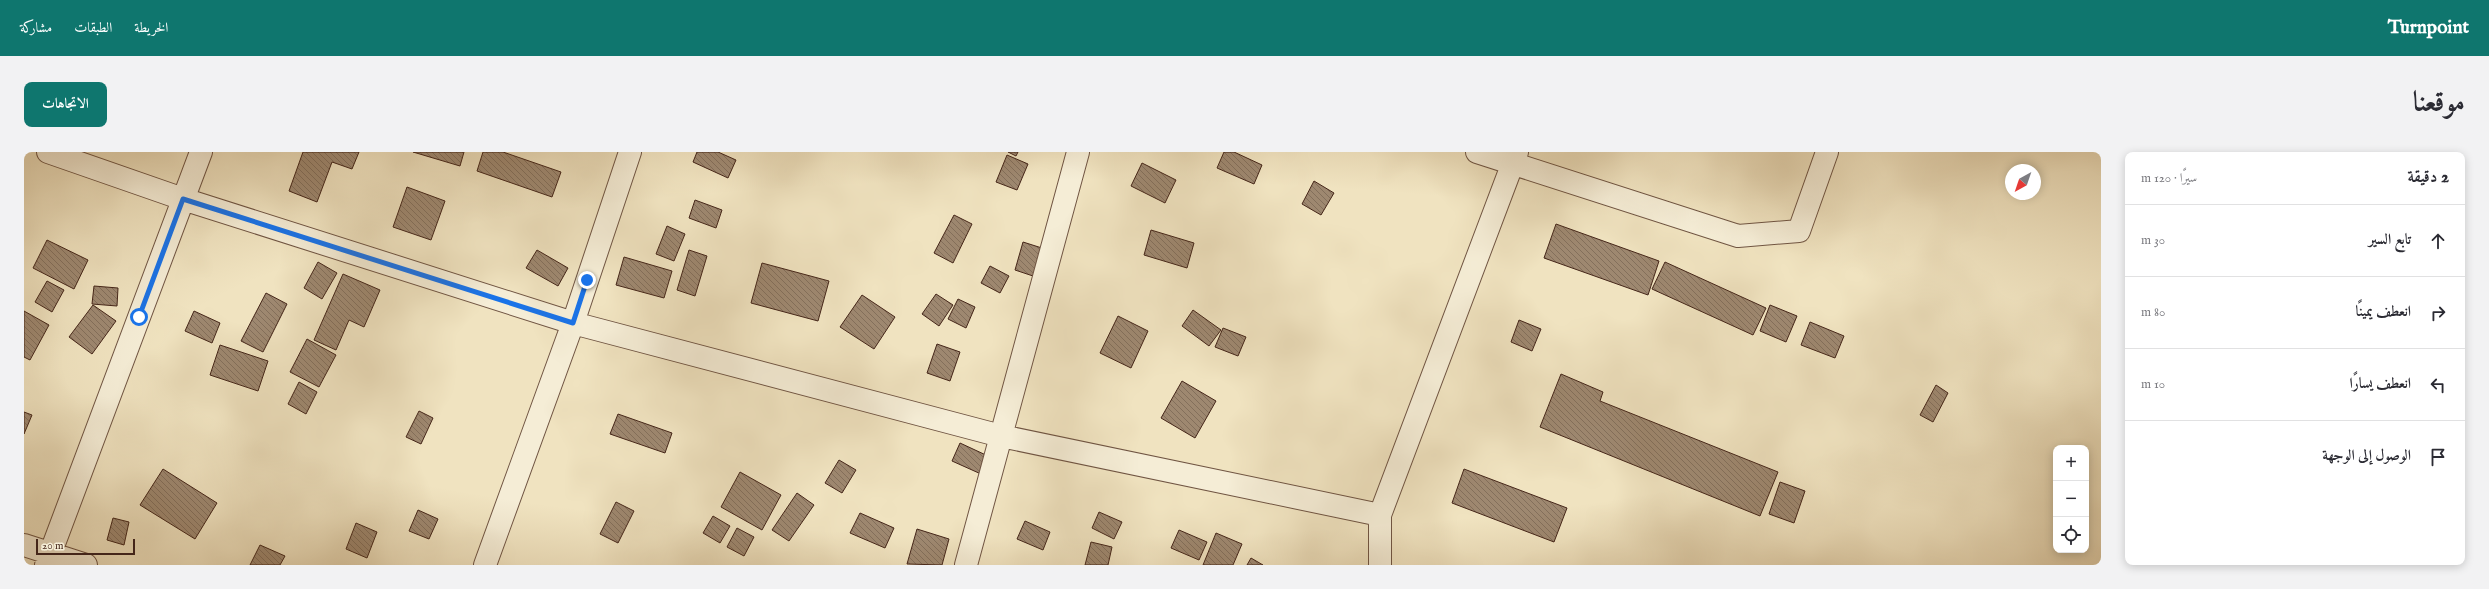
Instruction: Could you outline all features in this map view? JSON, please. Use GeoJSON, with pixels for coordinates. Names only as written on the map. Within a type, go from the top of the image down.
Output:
{"type":"FeatureCollection","features":[{"type":"Feature","properties":{"kind":"street"},"geometry":{"type":"LineString","coordinates":[[48,152],[183,199],[573,323],[1001,436],[1380,515]]}},
{"type":"Feature","properties":{"kind":"street"},"geometry":{"type":"LineString","coordinates":[[48,559],[201,152]]}},
{"type":"Feature","properties":{"kind":"street"},"geometry":{"type":"LineString","coordinates":[[485,565],[573,323],[630,152]]}},
{"type":"Feature","properties":{"kind":"street"},"geometry":{"type":"LineString","coordinates":[[966,565],[1078,152]]}},
{"type":"Feature","properties":{"kind":"street"},"geometry":{"type":"LineString","coordinates":[[1477,152],[1514,158],[1738,236],[1799,231],[1827,152]]}},
{"type":"Feature","properties":{"kind":"street"},"geometry":{"type":"LineString","coordinates":[[1380,565],[1380,515],[1514,158]]}},
{"type":"Feature","properties":{"kind":"street"},"geometry":{"type":"LineString","coordinates":[[24,545],[48,559],[86,565]]}},
{"type":"Feature","properties":{"kind":"building"},"geometry":{"type":"Polygon","coordinates":[[[303,152],[359,152],[352,169],[332,162],[317,202],[289,191],[303,152]]]}},
{"type":"Feature","properties":{"kind":"building"},"geometry":{"type":"Polygon","coordinates":[[[413,152],[464,152],[460,166],[413,152]]]}},
{"type":"Feature","properties":{"kind":"building"},"geometry":{"type":"Polygon","coordinates":[[[483,152],[503,152],[561,172],[552,197],[477,171],[483,152]]]}},
{"type":"Feature","properties":{"kind":"building"},"geometry":{"type":"Polygon","coordinates":[[[697,152],[718,152],[736,160],[728,178],[693,162],[697,152]]]}},
{"type":"Feature","properties":{"kind":"building"},"geometry":{"type":"Polygon","coordinates":[[[1008,152],[1018,152],[1016,156],[1008,152]]]}},
{"type":"Feature","properties":{"kind":"building"},"geometry":{"type":"Polygon","coordinates":[[[1224,152],[1234,152],[1262,165],[1254,184],[1217,168],[1224,152]]]}},
{"type":"Feature","properties":{"kind":"building"},"geometry":{"type":"Polygon","coordinates":[[[1007,155],[1028,164],[1017,190],[996,182],[1007,155]]]}},
{"type":"Feature","properties":{"kind":"building"},"geometry":{"type":"Polygon","coordinates":[[[1142,163],[1176,180],[1165,203],[1131,186],[1142,163]]]}},
{"type":"Feature","properties":{"kind":"building"},"geometry":{"type":"Polygon","coordinates":[[[1314,181],[1334,193],[1321,215],[1302,204],[1314,181]]]}},
{"type":"Feature","properties":{"kind":"building"},"geometry":{"type":"Polygon","coordinates":[[[407,187],[445,201],[431,240],[393,227],[407,187]]]}},
{"type":"Feature","properties":{"kind":"building"},"geometry":{"type":"Polygon","coordinates":[[[695,200],[722,210],[716,228],[689,218],[695,200]]]}},
{"type":"Feature","properties":{"kind":"building"},"geometry":{"type":"Polygon","coordinates":[[[954,215],[972,224],[953,263],[934,253],[954,215]]]}},
{"type":"Feature","properties":{"kind":"building"},"geometry":{"type":"Polygon","coordinates":[[[1556,224],[1659,261],[1648,295],[1544,258],[1556,224]]]}},
{"type":"Feature","properties":{"kind":"building"},"geometry":{"type":"Polygon","coordinates":[[[667,226],[685,234],[674,261],[656,254],[667,226]]]}},
{"type":"Feature","properties":{"kind":"building"},"geometry":{"type":"Polygon","coordinates":[[[1151,230],[1194,243],[1187,268],[1144,255],[1151,230]]]}},
{"type":"Feature","properties":{"kind":"building"},"geometry":{"type":"Polygon","coordinates":[[[47,240],[88,260],[74,289],[33,268],[47,240]]]}},
{"type":"Feature","properties":{"kind":"building"},"geometry":{"type":"Polygon","coordinates":[[[1023,242],[1045,249],[1036,277],[1015,270],[1023,242]]]}},
{"type":"Feature","properties":{"kind":"building"},"geometry":{"type":"Polygon","coordinates":[[[537,250],[568,268],[558,286],[526,268],[537,250]]]}},
{"type":"Feature","properties":{"kind":"building"},"geometry":{"type":"Polygon","coordinates":[[[689,250],[707,256],[695,296],[677,290],[689,250]]]}},
{"type":"Feature","properties":{"kind":"building"},"geometry":{"type":"Polygon","coordinates":[[[624,257],[672,271],[664,298],[616,285],[624,257]]]}},
{"type":"Feature","properties":{"kind":"building"},"geometry":{"type":"Polygon","coordinates":[[[318,262],[337,273],[322,299],[304,288],[318,262]]]}},
{"type":"Feature","properties":{"kind":"building"},"geometry":{"type":"Polygon","coordinates":[[[1665,262],[1766,308],[1753,335],[1652,289],[1665,262]]]}},
{"type":"Feature","properties":{"kind":"building"},"geometry":{"type":"Polygon","coordinates":[[[762,263],[829,281],[818,321],[751,303],[762,263]]]}},
{"type":"Feature","properties":{"kind":"building"},"geometry":{"type":"Polygon","coordinates":[[[990,266],[1009,276],[1000,293],[981,283],[990,266]]]}},
{"type":"Feature","properties":{"kind":"building"},"geometry":{"type":"Polygon","coordinates":[[[343,274],[380,290],[364,327],[349,320],[336,350],[314,340],[343,274]]]}},
{"type":"Feature","properties":{"kind":"building"},"geometry":{"type":"Polygon","coordinates":[[[47,281],[64,290],[52,312],[35,302],[47,281]]]}},
{"type":"Feature","properties":{"kind":"building"},"geometry":{"type":"Polygon","coordinates":[[[94,286],[118,288],[117,306],[92,304],[94,286]]]}},
{"type":"Feature","properties":{"kind":"building"},"geometry":{"type":"Polygon","coordinates":[[[266,293],[287,304],[263,352],[241,341],[266,293]]]}},
{"type":"Feature","properties":{"kind":"building"},"geometry":{"type":"Polygon","coordinates":[[[936,294],[953,305],[939,326],[922,314],[936,294]]]}},
{"type":"Feature","properties":{"kind":"building"},"geometry":{"type":"Polygon","coordinates":[[[862,295],[895,317],[874,349],[840,327],[862,295]]]}},
{"type":"Feature","properties":{"kind":"building"},"geometry":{"type":"Polygon","coordinates":[[[958,299],[975,307],[966,328],[948,319],[958,299]]]}},
{"type":"Feature","properties":{"kind":"building"},"geometry":{"type":"Polygon","coordinates":[[[93,305],[116,321],[92,354],[69,337],[93,305]]]}},
{"type":"Feature","properties":{"kind":"building"},"geometry":{"type":"Polygon","coordinates":[[[1770,305],[1797,316],[1786,342],[1760,331],[1770,305]]]}},
{"type":"Feature","properties":{"kind":"building"},"geometry":{"type":"Polygon","coordinates":[[[1193,310],[1221,330],[1209,346],[1182,326],[1193,310]]]}},
{"type":"Feature","properties":{"kind":"building"},"geometry":{"type":"Polygon","coordinates":[[[24,311],[49,325],[30,360],[24,357],[24,311]]]}},
{"type":"Feature","properties":{"kind":"building"},"geometry":{"type":"Polygon","coordinates":[[[194,311],[220,323],[212,343],[185,331],[194,311]]]}},
{"type":"Feature","properties":{"kind":"building"},"geometry":{"type":"Polygon","coordinates":[[[1118,316],[1148,331],[1131,368],[1100,353],[1118,316]]]}},
{"type":"Feature","properties":{"kind":"building"},"geometry":{"type":"Polygon","coordinates":[[[1519,320],[1541,329],[1532,351],[1511,342],[1519,320]]]}},
{"type":"Feature","properties":{"kind":"building"},"geometry":{"type":"Polygon","coordinates":[[[1810,322],[1844,336],[1835,358],[1801,345],[1810,322]]]}},
{"type":"Feature","properties":{"kind":"building"},"geometry":{"type":"Polygon","coordinates":[[[1223,328],[1246,337],[1238,356],[1215,347],[1223,328]]]}},
{"type":"Feature","properties":{"kind":"building"},"geometry":{"type":"Polygon","coordinates":[[[307,339],[336,355],[319,387],[290,372],[307,339]]]}},
{"type":"Feature","properties":{"kind":"building"},"geometry":{"type":"Polygon","coordinates":[[[937,344],[960,352],[950,381],[927,373],[937,344]]]}},
{"type":"Feature","properties":{"kind":"building"},"geometry":{"type":"Polygon","coordinates":[[[220,345],[268,361],[258,391],[210,375],[220,345]]]}},
{"type":"Feature","properties":{"kind":"building"},"geometry":{"type":"Polygon","coordinates":[[[1561,374],[1603,392],[1600,401],[1778,472],[1760,516],[1540,427],[1561,374]]]}},
{"type":"Feature","properties":{"kind":"building"},"geometry":{"type":"Polygon","coordinates":[[[1182,381],[1216,401],[1195,438],[1161,418],[1182,381]]]}},
{"type":"Feature","properties":{"kind":"building"},"geometry":{"type":"Polygon","coordinates":[[[299,382],[317,392],[306,414],[288,404],[299,382]]]}},
{"type":"Feature","properties":{"kind":"building"},"geometry":{"type":"Polygon","coordinates":[[[1936,385],[1948,393],[1933,422],[1920,415],[1936,385]]]}},
{"type":"Feature","properties":{"kind":"building"},"geometry":{"type":"Polygon","coordinates":[[[419,411],[433,418],[421,444],[406,437],[419,411]]]}},
{"type":"Feature","properties":{"kind":"building"},"geometry":{"type":"Polygon","coordinates":[[[24,412],[32,415],[24,434],[24,412]]]}},
{"type":"Feature","properties":{"kind":"building"},"geometry":{"type":"Polygon","coordinates":[[[618,414],[672,433],[665,453],[610,434],[618,414]]]}},
{"type":"Feature","properties":{"kind":"building"},"geometry":{"type":"Polygon","coordinates":[[[960,443],[988,456],[981,474],[952,461],[960,443]]]}},
{"type":"Feature","properties":{"kind":"building"},"geometry":{"type":"Polygon","coordinates":[[[839,460],[856,470],[842,493],[825,483],[839,460]]]}},
{"type":"Feature","properties":{"kind":"building"},"geometry":{"type":"Polygon","coordinates":[[[163,469],[217,503],[195,539],[140,505],[163,469]]]}},
{"type":"Feature","properties":{"kind":"building"},"geometry":{"type":"Polygon","coordinates":[[[1464,469],[1567,508],[1554,542],[1452,503],[1464,469]]]}},
{"type":"Feature","properties":{"kind":"building"},"geometry":{"type":"Polygon","coordinates":[[[740,472],[781,495],[762,530],[721,507],[740,472]]]}},
{"type":"Feature","properties":{"kind":"building"},"geometry":{"type":"Polygon","coordinates":[[[1780,482],[1805,491],[1794,523],[1769,514],[1780,482]]]}},
{"type":"Feature","properties":{"kind":"building"},"geometry":{"type":"Polygon","coordinates":[[[797,493],[814,505],[789,541],[772,530],[797,493]]]}},
{"type":"Feature","properties":{"kind":"building"},"geometry":{"type":"Polygon","coordinates":[[[616,502],[634,511],[618,543],[600,534],[616,502]]]}},
{"type":"Feature","properties":{"kind":"building"},"geometry":{"type":"Polygon","coordinates":[[[418,510],[438,519],[429,539],[409,531],[418,510]]]}},
{"type":"Feature","properties":{"kind":"building"},"geometry":{"type":"Polygon","coordinates":[[[1099,512],[1122,522],[1114,539],[1092,528],[1099,512]]]}},
{"type":"Feature","properties":{"kind":"building"},"geometry":{"type":"Polygon","coordinates":[[[860,513],[894,528],[885,548],[850,533],[860,513]]]}},
{"type":"Feature","properties":{"kind":"building"},"geometry":{"type":"Polygon","coordinates":[[[713,516],[730,526],[720,543],[703,533],[713,516]]]}},
{"type":"Feature","properties":{"kind":"building"},"geometry":{"type":"Polygon","coordinates":[[[113,518],[129,522],[124,545],[107,540],[113,518]]]}},
{"type":"Feature","properties":{"kind":"building"},"geometry":{"type":"Polygon","coordinates":[[[1025,521],[1050,532],[1043,550],[1017,539],[1025,521]]]}},
{"type":"Feature","properties":{"kind":"building"},"geometry":{"type":"Polygon","coordinates":[[[356,523],[377,532],[367,558],[346,549],[356,523]]]}},
{"type":"Feature","properties":{"kind":"building"},"geometry":{"type":"Polygon","coordinates":[[[737,528],[754,537],[744,556],[727,547],[737,528]]]}},
{"type":"Feature","properties":{"kind":"building"},"geometry":{"type":"Polygon","coordinates":[[[917,529],[949,539],[942,565],[907,564],[917,529]]]}},
{"type":"Feature","properties":{"kind":"building"},"geometry":{"type":"Polygon","coordinates":[[[1179,530],[1207,542],[1199,560],[1171,548],[1179,530]]]}},
{"type":"Feature","properties":{"kind":"building"},"geometry":{"type":"Polygon","coordinates":[[[1216,533],[1242,544],[1233,565],[1203,565],[1216,533]]]}},
{"type":"Feature","properties":{"kind":"building"},"geometry":{"type":"Polygon","coordinates":[[[1091,542],[1112,547],[1108,565],[1085,565],[1091,542]]]}},
{"type":"Feature","properties":{"kind":"building"},"geometry":{"type":"Polygon","coordinates":[[[260,545],[285,556],[280,565],[250,565],[260,545]]]}},
{"type":"Feature","properties":{"kind":"building"},"geometry":{"type":"Polygon","coordinates":[[[1251,558],[1263,565],[1247,565],[1251,558]]]}},
{"type":"Feature","properties":{"kind":"route"},"geometry":{"type":"LineString","coordinates":[[139,317],[183,199],[573,323],[587,280]]}}]}
